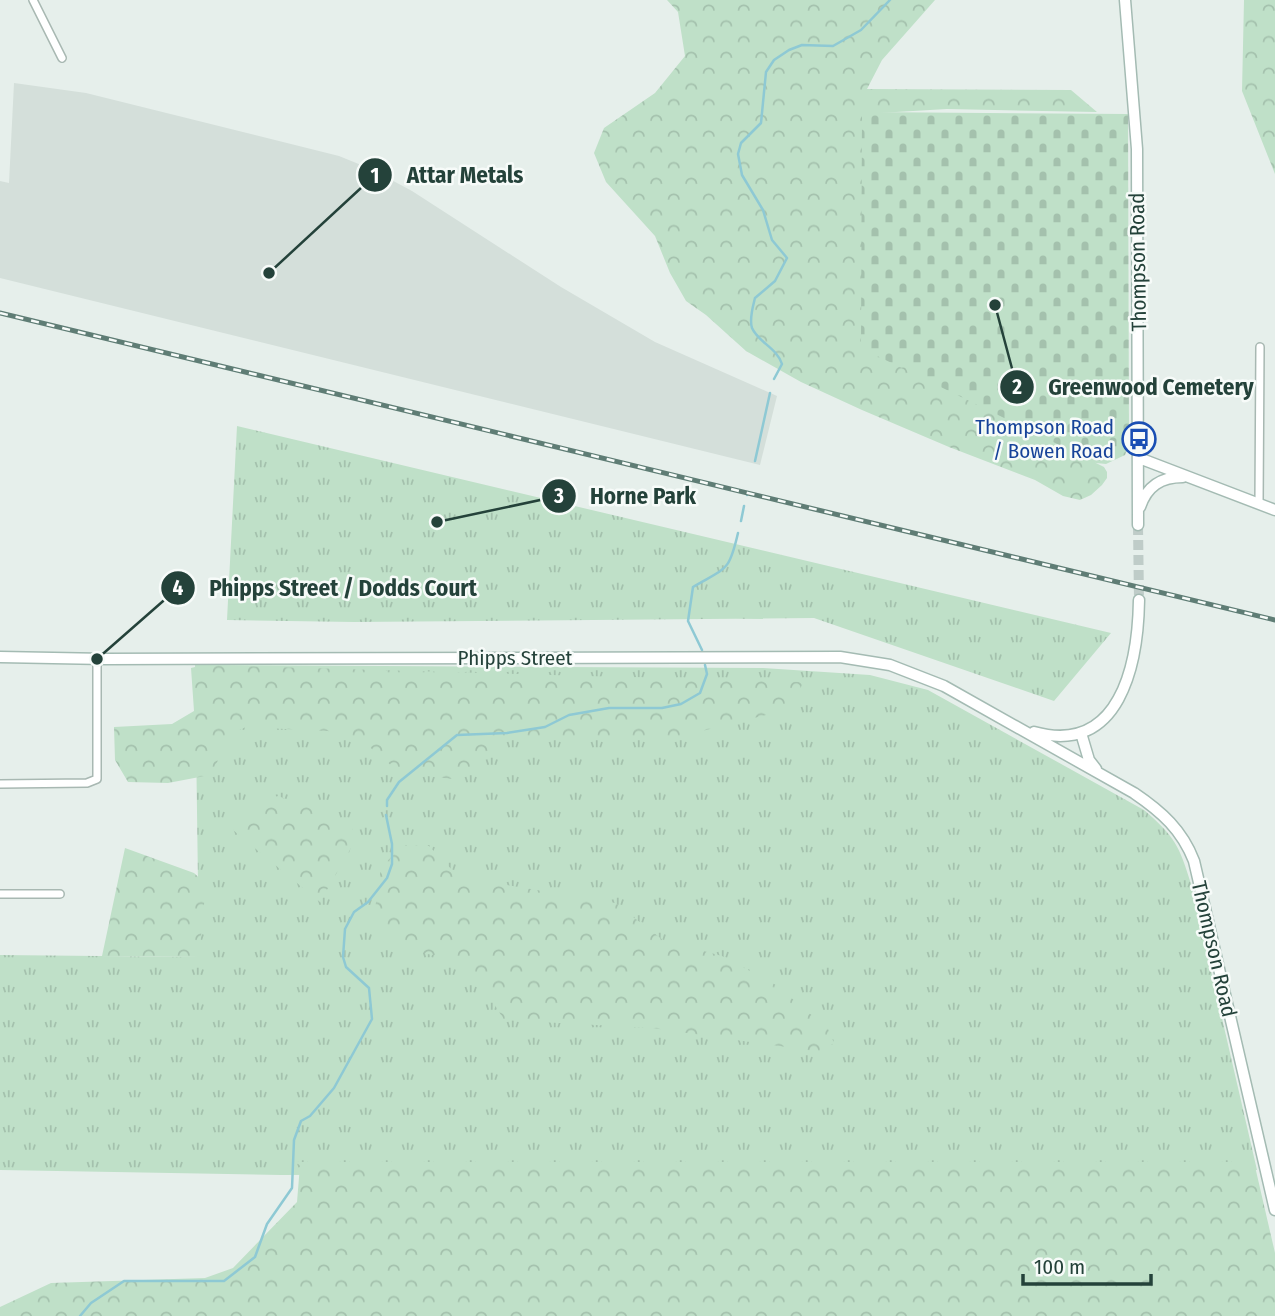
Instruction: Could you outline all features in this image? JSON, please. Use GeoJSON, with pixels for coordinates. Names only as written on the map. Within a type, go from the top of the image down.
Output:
{"type":"FeatureCollection","features":[{"type":"Feature","properties":{"kind":"main road","name":"Thompson Road"},"geometry":{"type":"LineString","coordinates":[[1125,0],[1136,131],[1138,522],[1142,501],[1157,483],[1173,477],[1203,482]]}},
{"type":"Feature","properties":{"kind":"main road"},"geometry":{"type":"LineString","coordinates":[[1139,458],[1275,510]]}},
{"type":"Feature","properties":{"kind":"main road"},"geometry":{"type":"LineString","coordinates":[[1015,725],[1044,734],[1081,733],[1106,717],[1124,687],[1136,646],[1139,600]]}},
{"type":"Feature","properties":{"kind":"main road","name":"Phipps Street"},"geometry":{"type":"LineString","coordinates":[[0,657],[840,657],[890,665],[912,672],[944,686],[1015,725]]}},
{"type":"Feature","properties":{"kind":"main road","name":"Thompson Road"},"geometry":{"type":"LineString","coordinates":[[1015,725],[1158,809],[1174,825],[1187,844],[1194,861],[1271,1176],[1275,1210]]}},
{"type":"Feature","properties":{"kind":"main road"},"geometry":{"type":"LineString","coordinates":[[1081,733],[1089,760],[1100,774]]}},
{"type":"Feature","properties":{"kind":"street"},"geometry":{"type":"LineString","coordinates":[[33,0],[62,58]]}},
{"type":"Feature","properties":{"kind":"street"},"geometry":{"type":"LineString","coordinates":[[1259,503],[1260,346]]}},
{"type":"Feature","properties":{"kind":"street"},"geometry":{"type":"LineString","coordinates":[[0,783],[88,783],[97,779],[97,659]]}},
{"type":"Feature","properties":{"kind":"street"},"geometry":{"type":"LineString","coordinates":[[0,894],[60,894]]}},
{"type":"Feature","properties":{"kind":"shaded area"},"geometry":{"type":"Polygon","coordinates":[[[14,83],[86,93],[339,156],[371,169],[412,191],[561,287],[655,342],[777,396],[760,465],[0,278],[0,181],[9,183],[14,83]]]}},
{"type":"Feature","properties":{"kind":"green space"},"geometry":{"type":"Polygon","coordinates":[[[667,0],[935,0],[882,60],[867,89],[1071,90],[1097,112],[947,109],[862,114],[1096,463],[1104,467],[1107,478],[1091,495],[1080,500],[1063,496],[1035,480],[949,447],[801,382],[746,351],[686,301],[670,273],[655,236],[606,182],[594,153],[604,128],[655,93],[685,56],[678,12],[667,0]]]}},
{"type":"Feature","properties":{"kind":"green space"},"geometry":{"type":"Polygon","coordinates":[[[1244,0],[1275,0],[1275,174],[1242,91],[1244,0]]]}},
{"type":"Feature","properties":{"kind":"green space"},"geometry":{"type":"Polygon","coordinates":[[[862,112],[1128,114],[1129,444],[1125,455],[1106,464],[1096,463],[861,348],[862,112]]]}},
{"type":"Feature","properties":{"kind":"green space"},"geometry":{"type":"Polygon","coordinates":[[[237,426],[1111,633],[1054,701],[814,618],[354,622],[227,620],[237,426]]]}},
{"type":"Feature","properties":{"kind":"green space"},"geometry":{"type":"Polygon","coordinates":[[[195,665],[763,668],[870,675],[928,690],[1144,810],[1175,842],[1191,884],[1257,1170],[1178,1175],[281,1175],[0,1170],[0,955],[199,957],[195,665]]]}},
{"type":"Feature","properties":{"kind":"green space"},"geometry":{"type":"Polygon","coordinates":[[[203,665],[803,682],[795,702],[766,715],[666,740],[509,738],[453,779],[400,773],[365,743],[328,731],[246,727],[233,733],[210,775],[168,783],[128,782],[115,760],[114,727],[172,724],[194,711],[191,668],[203,665]]]}},
{"type":"Feature","properties":{"kind":"green space"},"geometry":{"type":"Polygon","coordinates":[[[278,796],[351,822],[355,841],[320,902],[233,830],[256,803],[278,796]]]}},
{"type":"Feature","properties":{"kind":"green space"},"geometry":{"type":"Polygon","coordinates":[[[404,845],[429,846],[459,877],[615,903],[663,940],[722,956],[776,985],[828,1029],[834,1043],[821,1052],[652,1028],[504,1020],[467,960],[407,951],[373,923],[381,867],[404,845]]]}},
{"type":"Feature","properties":{"kind":"green space"},"geometry":{"type":"Polygon","coordinates":[[[125,848],[194,873],[206,884],[199,957],[102,956],[125,848]]]}},
{"type":"Feature","properties":{"kind":"green space"},"geometry":{"type":"Polygon","coordinates":[[[293,1162],[1254,1162],[1275,1253],[1275,1316],[0,1316],[0,1307],[51,1283],[205,1278],[233,1268],[297,1202],[300,1165],[293,1162]]]}},
{"type":"Feature","properties":{"kind":"waterway"},"geometry":{"type":"LineString","coordinates":[[774,379],[782,364],[780,358],[755,333],[751,317],[755,298],[775,281],[787,258],[772,240],[763,210],[742,175],[738,154],[741,143],[761,123],[766,72],[774,60],[802,45],[833,46],[861,30],[890,0]]}},
{"type":"Feature","properties":{"kind":"waterway"},"geometry":{"type":"LineString","coordinates":[[755,461],[770,393]]}},
{"type":"Feature","properties":{"kind":"waterway"},"geometry":{"type":"LineString","coordinates":[[741,521],[744,506]]}},
{"type":"Feature","properties":{"kind":"waterway"},"geometry":{"type":"LineString","coordinates":[[702,650],[688,621],[693,587],[725,567],[732,555],[738,533]]}},
{"type":"Feature","properties":{"kind":"waterway"},"geometry":{"type":"LineString","coordinates":[[387,806],[387,800],[399,782],[457,735],[507,733],[545,727],[569,715],[609,708],[662,708],[681,704],[700,693],[707,674],[705,665]]}},
{"type":"Feature","properties":{"kind":"waterway"},"geometry":{"type":"LineString","coordinates":[[80,1316],[91,1303],[124,1281],[224,1281],[255,1257],[267,1224],[292,1188],[294,1140],[301,1121],[310,1116],[334,1088],[372,1019],[369,988],[346,967],[343,957],[345,929],[354,912],[368,902],[387,878],[392,864],[392,844],[386,815]]}},
{"type":"Feature","properties":{"kind":"tunnel"},"geometry":{"type":"LineString","coordinates":[[1138,525],[1139,600]]}},
{"type":"Feature","properties":{"kind":"railway"},"geometry":{"type":"LineString","coordinates":[[0,313],[1275,620]]}},
{"type":"Feature","properties":{"kind":"place","name":"Attar Metals"},"geometry":{"type":"Point","coordinates":[269,273]}},
{"type":"Feature","properties":{"kind":"place","name":"Greenwood Cemetery"},"geometry":{"type":"Point","coordinates":[995,305]}},
{"type":"Feature","properties":{"kind":"place","name":"Thompson Road / Bowen Road"},"geometry":{"type":"Point","coordinates":[1139,439]}},
{"type":"Feature","properties":{"kind":"place","name":"Horne Park"},"geometry":{"type":"Point","coordinates":[437,522]}},
{"type":"Feature","properties":{"kind":"place","name":"Phipps Street / Dodds Court"},"geometry":{"type":"Point","coordinates":[97,659]}}]}
